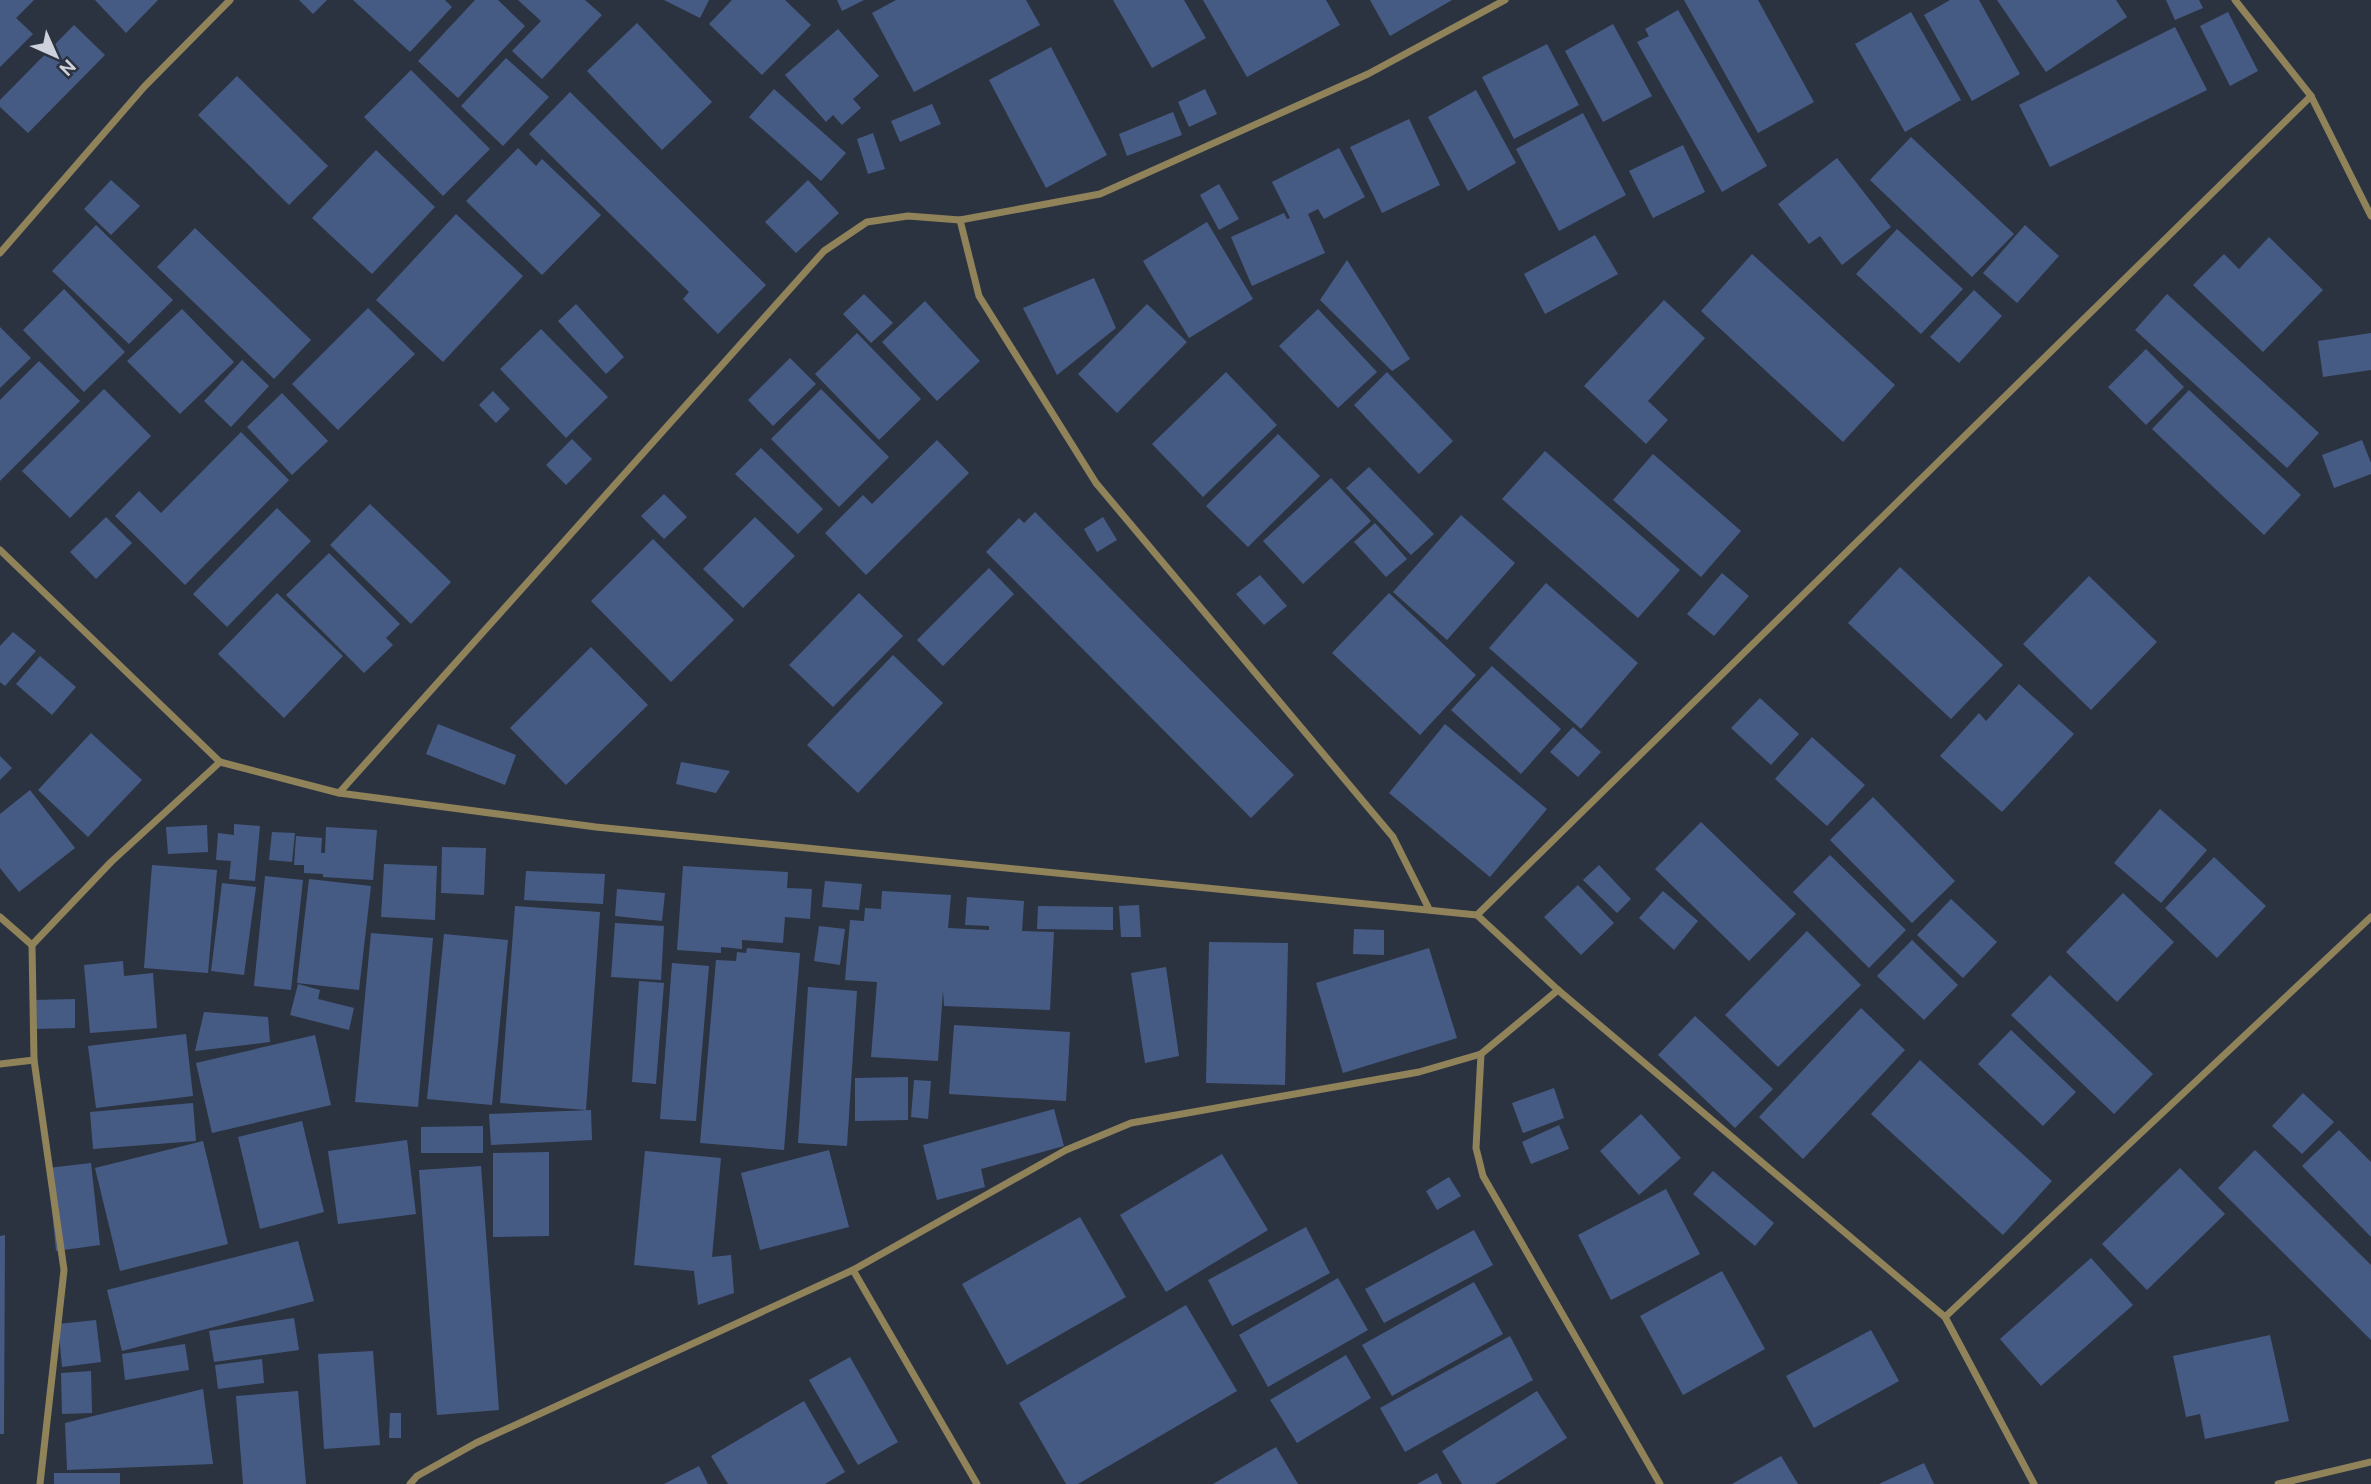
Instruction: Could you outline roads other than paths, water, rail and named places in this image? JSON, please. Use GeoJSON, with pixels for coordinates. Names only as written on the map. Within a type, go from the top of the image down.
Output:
{"type":"FeatureCollection","features":[{"type":"Feature","properties":{"kind":"street"},"geometry":{"type":"LineString","coordinates":[[0,253],[144,88],[230,0]]}},
{"type":"Feature","properties":{"kind":"street"},"geometry":{"type":"LineString","coordinates":[[339,793],[824,251],[867,222],[908,216],[960,220],[1100,194],[1368,74],[1505,0]]}},
{"type":"Feature","properties":{"kind":"street"},"geometry":{"type":"LineString","coordinates":[[2235,0],[2311,96],[2371,216]]}},
{"type":"Feature","properties":{"kind":"street"},"geometry":{"type":"LineString","coordinates":[[1477,915],[2311,96]]}},
{"type":"Feature","properties":{"kind":"street"},"geometry":{"type":"LineString","coordinates":[[960,220],[979,296],[1096,484],[1393,837],[1429,909]]}},
{"type":"Feature","properties":{"kind":"street"},"geometry":{"type":"LineString","coordinates":[[0,550],[220,762],[339,793],[596,827],[1477,915],[1558,990],[1945,1317],[2034,1484]]}},
{"type":"Feature","properties":{"kind":"street"},"geometry":{"type":"LineString","coordinates":[[40,1484],[64,1270],[34,1060],[32,945],[111,862],[220,762]]}},
{"type":"Feature","properties":{"kind":"street"},"geometry":{"type":"LineString","coordinates":[[0,917],[32,945]]}},
{"type":"Feature","properties":{"kind":"street"},"geometry":{"type":"LineString","coordinates":[[1945,1317],[2371,917]]}},
{"type":"Feature","properties":{"kind":"street"},"geometry":{"type":"LineString","coordinates":[[410,1484],[417,1476],[476,1443],[853,1270],[1066,1150],[1131,1123],[1419,1072],[1481,1054],[1558,990]]}},
{"type":"Feature","properties":{"kind":"street"},"geometry":{"type":"LineString","coordinates":[[1481,1054],[1476,1147],[1483,1176],[1660,1484]]}},
{"type":"Feature","properties":{"kind":"street"},"geometry":{"type":"LineString","coordinates":[[0,1064],[34,1060]]}},
{"type":"Feature","properties":{"kind":"street"},"geometry":{"type":"LineString","coordinates":[[853,1270],[977,1484]]}},
{"type":"Feature","properties":{"kind":"street"},"geometry":{"type":"LineString","coordinates":[[2278,1484],[2371,1462]]}}]}
